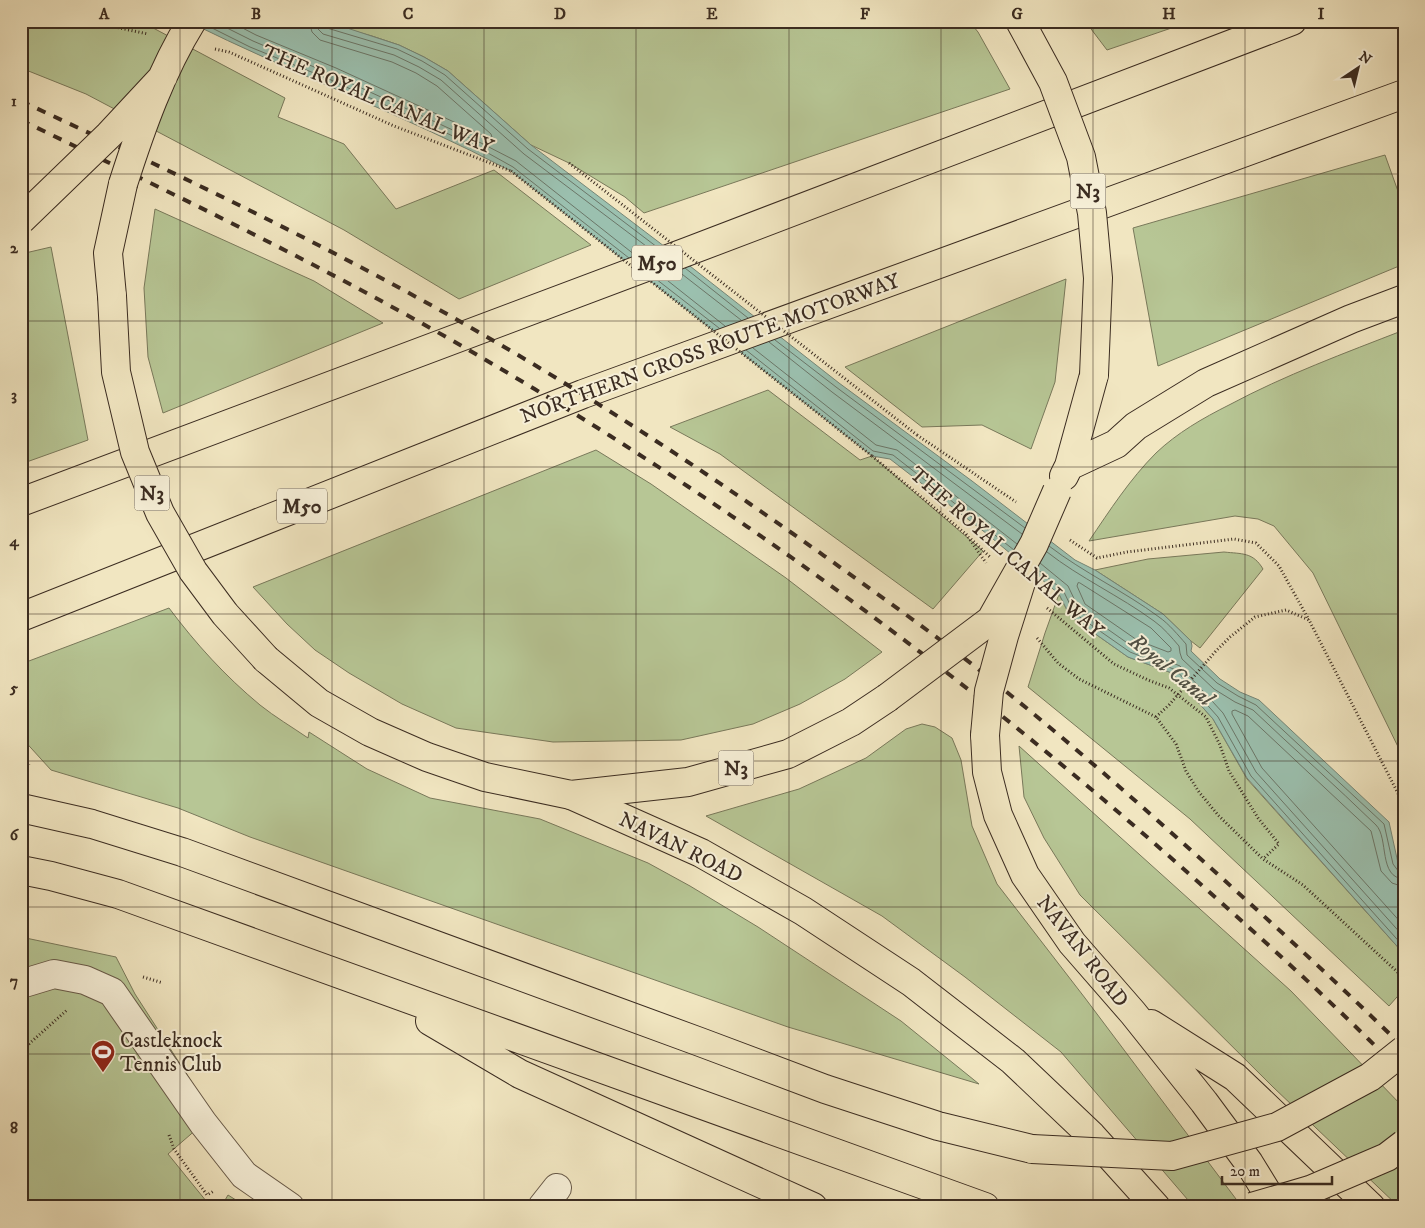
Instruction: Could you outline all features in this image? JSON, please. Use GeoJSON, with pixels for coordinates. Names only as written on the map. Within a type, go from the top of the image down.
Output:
{"type":"FeatureCollection","features":[{"type":"Feature","properties":{"kind":"main road","name":"N3"},"geometry":{"type":"LineString","coordinates":[[192,21],[164,77],[138,137],[123,184],[108,253],[116,372],[136,452],[160,513],[198,578],[225,614],[266,659],[320,703],[370,732],[427,757],[485,777],[571,795],[688,782],[788,754],[850,722],[887,698],[991,620],[1034,544],[1069,466],[1094,375],[1098,278],[1092,213],[1081,157],[1053,82],[1020,21]]}},
{"type":"Feature","properties":{"kind":"main road","name":"M50"},"geometry":{"type":"LineString","coordinates":[[21,502],[699,248],[1292,21]]}},
{"type":"Feature","properties":{"kind":"main road"},"geometry":{"type":"LineString","coordinates":[[21,220],[109,135],[164,77]]}},
{"type":"Feature","properties":{"kind":"main road","name":"NORTHERN CROSS ROUTE MOTORWAY"},"geometry":{"type":"LineString","coordinates":[[21,617],[583,394],[1404,94]]}},
{"type":"Feature","properties":{"kind":"main road"},"geometry":{"type":"LineString","coordinates":[[1069,466],[1116,444],[1136,426],[1206,383],[1351,319],[1404,298]]}},
{"type":"Feature","properties":{"kind":"main road","name":"NAVAN ROAD"},"geometry":{"type":"LineString","coordinates":[[1034,544],[1004,636],[989,691],[984,735],[987,772],[998,815],[1025,874],[1072,943],[1133,1013],[1204,1102],[1249,1163],[1276,1207]]}},
{"type":"Feature","properties":{"kind":"main road","name":"NAVAN ROAD"},"geometry":{"type":"LineString","coordinates":[[571,795],[702,853],[803,911],[911,982],[1013,1062],[1092,1136],[1156,1207]]}},
{"type":"Feature","properties":{"kind":"main road"},"geometry":{"type":"LineString","coordinates":[[21,808],[92,824],[182,852],[691,1038],[825,1089],[938,1126],[1032,1149],[1172,1156],[1277,1127],[1370,1077],[1404,1050]]}},
{"type":"Feature","properties":{"kind":"main road"},"geometry":{"type":"LineString","coordinates":[[21,870],[118,894],[986,1207]]}},
{"type":"Feature","properties":{"kind":"main road"},"geometry":{"type":"LineString","coordinates":[[372,987],[520,1074],[813,1207]]}},
{"type":"Feature","properties":{"kind":"main road"},"geometry":{"type":"LineString","coordinates":[[1133,1013],[1235,1077],[1371,1207]]}},
{"type":"Feature","properties":{"kind":"main road"},"geometry":{"type":"LineString","coordinates":[[1252,1207],[1310,1190],[1387,1157],[1404,1144]]}},
{"type":"Feature","properties":{"kind":"street"},"geometry":{"type":"LineString","coordinates":[[21,984],[54,974],[85,980],[112,992],[203,1123],[244,1175],[290,1207]]}},
{"type":"Feature","properties":{"kind":"path"},"geometry":{"type":"LineString","coordinates":[[87,21],[153,35]]}},
{"type":"Feature","properties":{"kind":"path","name":"THE ROYAL CANAL WAY"},"geometry":{"type":"LineString","coordinates":[[210,48],[229,52],[394,126],[511,171],[872,456],[966,534],[997,563]]}},
{"type":"Feature","properties":{"kind":"path"},"geometry":{"type":"LineString","coordinates":[[569,163],[917,435],[1018,503]]}},
{"type":"Feature","properties":{"kind":"path"},"geometry":{"type":"LineString","coordinates":[[966,534],[987,565]]}},
{"type":"Feature","properties":{"kind":"path"},"geometry":{"type":"LineString","coordinates":[[1066,536],[1097,558],[1127,552],[1234,539],[1256,543],[1279,566],[1309,620],[1404,805]]}},
{"type":"Feature","properties":{"kind":"path","name":"THE ROYAL CANAL WAY"},"geometry":{"type":"LineString","coordinates":[[1045,606],[1114,664],[1169,688],[1206,717],[1220,745],[1229,771],[1258,818],[1279,844],[1263,859]]}},
{"type":"Feature","properties":{"kind":"path"},"geometry":{"type":"LineString","coordinates":[[1156,717],[1169,705],[1215,652],[1255,617],[1286,610],[1309,620]]}},
{"type":"Feature","properties":{"kind":"path"},"geometry":{"type":"LineString","coordinates":[[1035,634],[1058,663],[1079,679],[1156,717],[1176,744],[1186,771],[1199,792],[1218,815],[1263,859],[1303,885],[1404,978]]}},
{"type":"Feature","properties":{"kind":"path"},"geometry":{"type":"LineString","coordinates":[[21,750],[29,765]]}},
{"type":"Feature","properties":{"kind":"path"},"geometry":{"type":"LineString","coordinates":[[21,1052],[67,1010],[74,1007]]}},
{"type":"Feature","properties":{"kind":"path"},"geometry":{"type":"LineString","coordinates":[[168,1134],[174,1149],[207,1194],[244,1175]]}},
{"type":"Feature","properties":{"kind":"shaded area"},"geometry":{"type":"Polygon","coordinates":[[[21,21],[140,21],[285,98],[278,117],[344,144],[396,209],[494,170],[591,245],[459,299],[344,230],[86,94],[21,68],[21,21]]]}},
{"type":"Feature","properties":{"kind":"shaded area"},"geometry":{"type":"Polygon","coordinates":[[[318,21],[969,21],[978,32],[1010,89],[644,213],[625,197],[569,163],[531,145],[448,71],[399,45],[318,21]]]}},
{"type":"Feature","properties":{"kind":"shaded area"},"geometry":{"type":"Polygon","coordinates":[[[1085,21],[1192,21],[1107,50],[1085,21]]]}},
{"type":"Feature","properties":{"kind":"shaded area"},"geometry":{"type":"Polygon","coordinates":[[[1385,155],[1404,208],[1404,264],[1158,366],[1133,228],[1385,155]]]}},
{"type":"Feature","properties":{"kind":"shaded area"},"geometry":{"type":"Polygon","coordinates":[[[155,209],[314,281],[383,323],[163,413],[148,357],[144,288],[155,209]]]}},
{"type":"Feature","properties":{"kind":"shaded area"},"geometry":{"type":"Polygon","coordinates":[[[51,247],[88,440],[21,464],[21,254],[51,247]]]}},
{"type":"Feature","properties":{"kind":"shaded area"},"geometry":{"type":"Polygon","coordinates":[[[1066,279],[1055,382],[1031,449],[982,425],[922,427],[845,367],[1066,279]]]}},
{"type":"Feature","properties":{"kind":"shaded area"},"geometry":{"type":"Polygon","coordinates":[[[1404,330],[1404,759],[1313,573],[1274,526],[1258,519],[1235,516],[1089,541],[1138,473],[1156,453],[1181,432],[1250,394],[1315,365],[1404,330]]]}},
{"type":"Feature","properties":{"kind":"shaded area"},"geometry":{"type":"Polygon","coordinates":[[[768,390],[860,460],[872,456],[983,551],[933,609],[720,454],[670,427],[768,390]]]}},
{"type":"Feature","properties":{"kind":"shaded area"},"geometry":{"type":"Polygon","coordinates":[[[596,450],[651,484],[786,578],[882,652],[845,679],[800,704],[753,724],[681,740],[553,742],[456,728],[402,704],[349,673],[315,650],[287,624],[253,587],[596,450]]]}},
{"type":"Feature","properties":{"kind":"shaded area"},"geometry":{"type":"Polygon","coordinates":[[[1224,552],[1251,557],[1263,569],[1200,648],[1163,614],[1095,570],[1148,559],[1224,552]]]}},
{"type":"Feature","properties":{"kind":"shaded area"},"geometry":{"type":"Polygon","coordinates":[[[1059,594],[1070,616],[1128,657],[1172,673],[1213,719],[1247,779],[1404,954],[1404,989],[1389,1006],[1190,819],[1028,687],[1059,594]]]}},
{"type":"Feature","properties":{"kind":"shaded area"},"geometry":{"type":"Polygon","coordinates":[[[169,608],[200,647],[235,683],[266,709],[308,738],[309,732],[367,769],[430,798],[540,819],[648,863],[758,927],[901,1021],[979,1084],[788,1027],[250,837],[178,808],[51,770],[21,737],[21,664],[169,608]]]}},
{"type":"Feature","properties":{"kind":"shaded area"},"geometry":{"type":"Polygon","coordinates":[[[922,724],[935,727],[952,738],[961,760],[972,826],[997,884],[1242,1207],[1194,1207],[1061,1052],[965,977],[882,916],[706,816],[799,789],[866,758],[906,729],[922,724]]]}},
{"type":"Feature","properties":{"kind":"shaded area"},"geometry":{"type":"Polygon","coordinates":[[[1019,746],[1291,991],[1404,1108],[1404,1207],[1399,1207],[1273,1087],[1080,895],[1044,838],[1024,797],[1019,746]]]}},
{"type":"Feature","properties":{"kind":"shaded area","name":"Castleknock Tennis Club"},"geometry":{"type":"Polygon","coordinates":[[[21,937],[116,957],[135,994],[213,1115],[168,1154],[211,1207],[21,1207],[21,937]]]}},
{"type":"Feature","properties":{"kind":"shaded area"},"geometry":{"type":"Polygon","coordinates":[[[228,1195],[247,1207],[221,1207],[228,1195]]]}},
{"type":"Feature","properties":{"kind":"shaded area"},"geometry":{"type":"Polygon","coordinates":[[[1329,1198],[1338,1207],[1308,1207],[1307,1205],[1329,1198]]]}},
{"type":"Feature","properties":{"kind":"water","name":"Royal Canal"},"geometry":{"type":"Polygon","coordinates":[[[187,21],[318,21],[344,27],[399,45],[448,71],[531,145],[681,259],[839,383],[1075,560],[1095,570],[1163,614],[1191,641],[1191,651],[1220,679],[1240,692],[1259,700],[1389,822],[1398,863],[1404,870],[1404,954],[1247,778],[1213,719],[1172,673],[1128,657],[1070,616],[1059,594],[987,534],[890,459],[872,456],[511,171],[431,132],[187,21]]]}},
{"type":"Feature","properties":{"kind":"railway"},"geometry":{"type":"LineString","coordinates":[[21,101],[254,213],[426,302],[575,389],[756,508],[938,638],[1044,723],[1119,786],[1220,876],[1326,973],[1404,1048]]}},
{"type":"Feature","properties":{"kind":"railway"},"geometry":{"type":"LineString","coordinates":[[21,120],[246,230],[412,318],[563,406],[749,528],[840,592],[929,659],[1103,799],[1325,997],[1404,1075]]}},
{"type":"Feature","properties":{"kind":"place","name":"Castleknock Tennis Club"},"geometry":{"type":"Point","coordinates":[103,1073]}}]}
